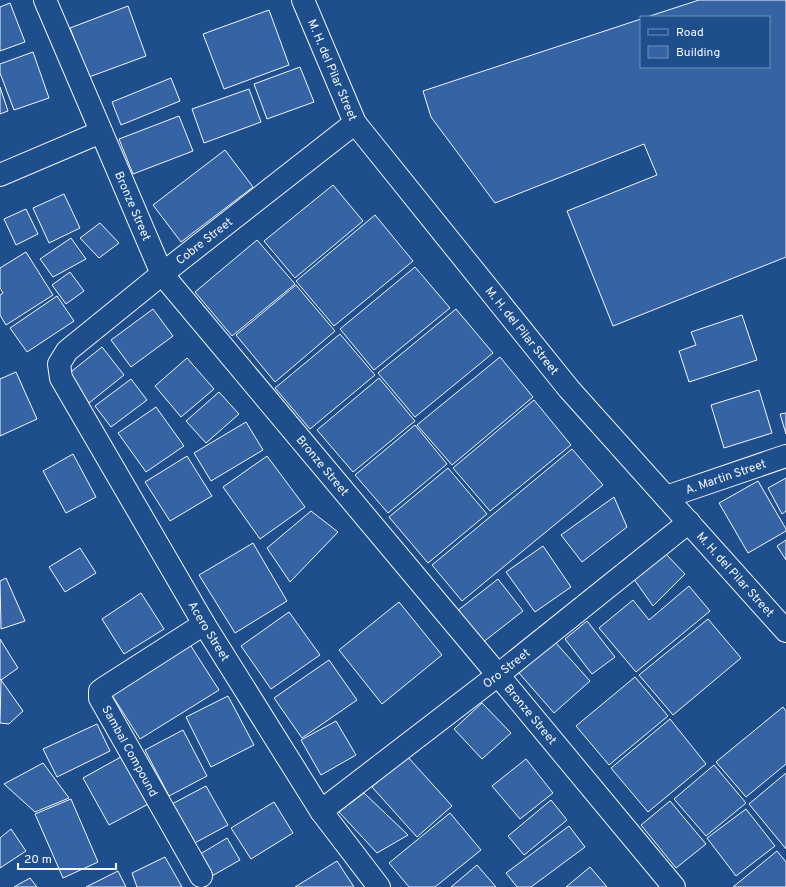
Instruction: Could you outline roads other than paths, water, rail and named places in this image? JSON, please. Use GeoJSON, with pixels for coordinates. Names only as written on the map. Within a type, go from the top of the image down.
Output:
{"type":"FeatureCollection","features":[{"type":"Feature","properties":{"kind":"street","name":"Bronze Street"},"geometry":{"type":"LineString","coordinates":[[45,0],[162,274],[674,887]]}},
{"type":"Feature","properties":{"kind":"street","name":"M. H. del Pilar Street"},"geometry":{"type":"LineString","coordinates":[[304,0],[355,123],[569,389],[786,631]]}},
{"type":"Feature","properties":{"kind":"street","name":"Cobre Street"},"geometry":{"type":"LineString","coordinates":[[59,364],[67,351],[162,274],[355,123]]}},
{"type":"Feature","properties":{"kind":"street"},"geometry":{"type":"LineString","coordinates":[[0,175],[101,132]]}},
{"type":"Feature","properties":{"kind":"street","name":"Acero Street"},"geometry":{"type":"LineString","coordinates":[[59,364],[61,378],[204,624],[321,811],[379,887]]}},
{"type":"Feature","properties":{"kind":"street","name":"A. Martin Street"},"geometry":{"type":"LineString","coordinates":[[666,497],[786,456]]}},
{"type":"Feature","properties":{"kind":"street","name":"Oro Street"},"geometry":{"type":"LineString","coordinates":[[321,811],[498,675],[689,522]]}},
{"type":"Feature","properties":{"kind":"street","name":"Sambal Compound"},"geometry":{"type":"LineString","coordinates":[[201,876],[100,698],[100,692],[204,624]]}}]}
